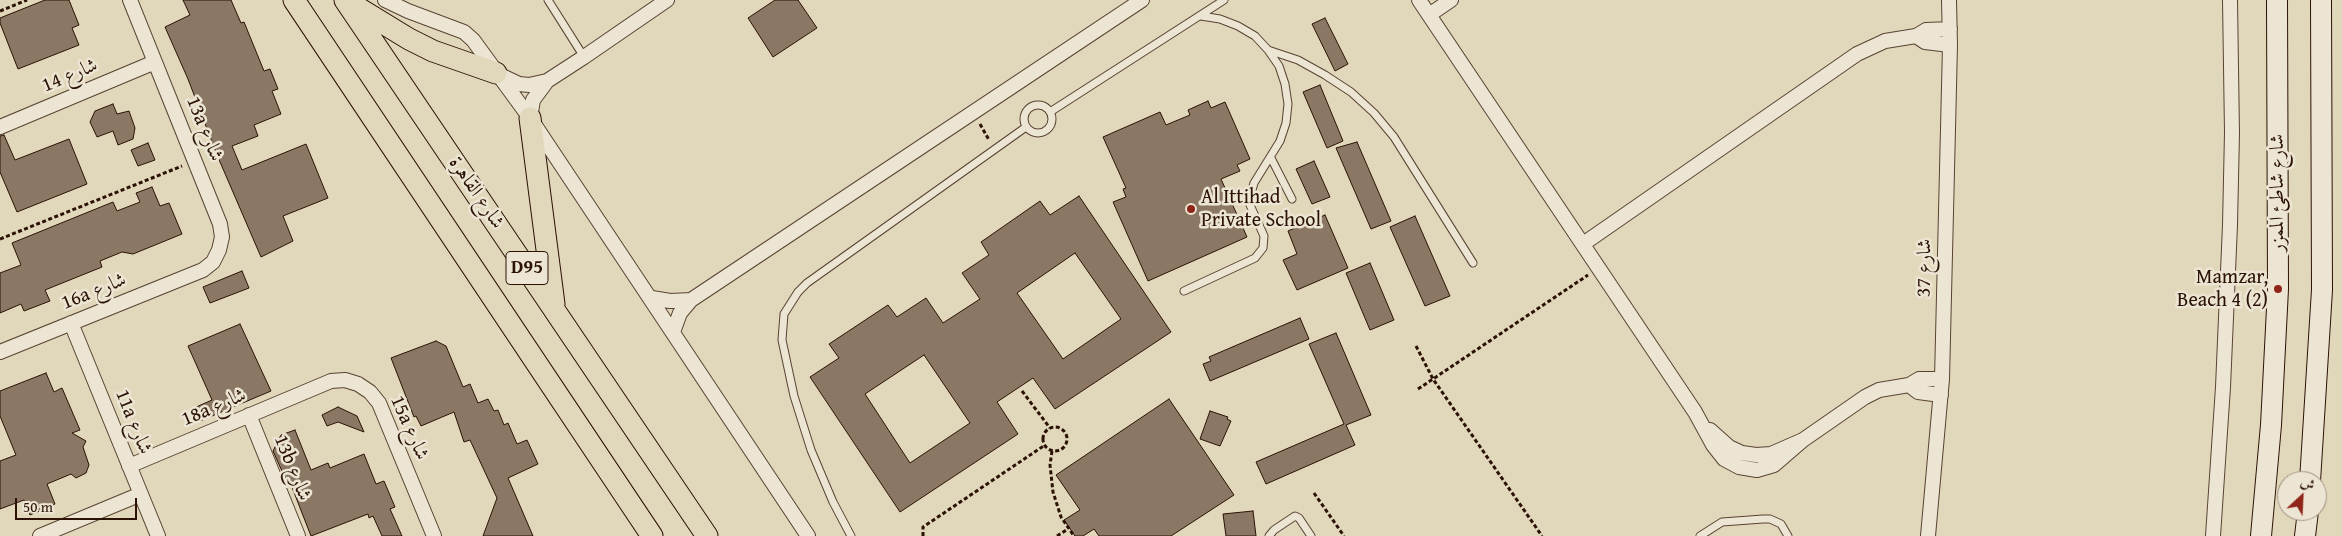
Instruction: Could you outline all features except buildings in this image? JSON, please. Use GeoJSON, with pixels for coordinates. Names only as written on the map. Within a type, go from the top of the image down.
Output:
{"type":"FeatureCollection","features":[{"type":"Feature","properties":{"kind":"main road","name":"D95"},"geometry":{"type":"LineString","coordinates":[[294,0],[652,536]]}},
{"type":"Feature","properties":{"kind":"main road"},"geometry":{"type":"LineString","coordinates":[[346,0],[409,39],[434,51],[496,73]]}},
{"type":"Feature","properties":{"kind":"main road","name":"شارع القاهرة"},"geometry":{"type":"LineString","coordinates":[[346,0],[707,536]]}},
{"type":"Feature","properties":{"kind":"main road","name":"شارع شاطئ الممزر"},"geometry":{"type":"LineString","coordinates":[[2261,536],[2271,425],[2278,289],[2277,0]]}},
{"type":"Feature","properties":{"kind":"main road"},"geometry":{"type":"LineString","coordinates":[[2311,471],[2318,377],[2322,280],[2321,0]]}},
{"type":"Feature","properties":{"kind":"main road"},"geometry":{"type":"LineString","coordinates":[[530,118],[555,309]]}},
{"type":"Feature","properties":{"kind":"main road"},"geometry":{"type":"LineString","coordinates":[[2305,536],[2307,521]]}},
{"type":"Feature","properties":{"kind":"street","name":"13a شارع"},"geometry":{"type":"LineString","coordinates":[[130,0],[220,224],[222,237],[220,250],[213,262],[203,270]]}},
{"type":"Feature","properties":{"kind":"street"},"geometry":{"type":"LineString","coordinates":[[385,0],[470,36],[530,118],[652,298],[808,536]]}},
{"type":"Feature","properties":{"kind":"street"},"geometry":{"type":"LineString","coordinates":[[673,332],[680,313],[691,300],[1142,0]]}},
{"type":"Feature","properties":{"kind":"street"},"geometry":{"type":"LineString","coordinates":[[1419,0],[1695,412],[1713,445],[1724,459],[1739,468],[1757,470],[1774,465],[1803,440],[1865,397],[1879,390],[1909,385],[1919,379],[1942,379]]}},
{"type":"Feature","properties":{"kind":"street"},"geometry":{"type":"LineString","coordinates":[[1429,15],[1450,0]]}},
{"type":"Feature","properties":{"kind":"street","name":"شارع 37"},"geometry":{"type":"LineString","coordinates":[[1928,536],[1942,379],[1950,45],[1949,0]]}},
{"type":"Feature","properties":{"kind":"street"},"geometry":{"type":"LineString","coordinates":[[2212,536],[2223,387],[2230,225],[2232,132],[2230,0]]}},
{"type":"Feature","properties":{"kind":"street"},"geometry":{"type":"LineString","coordinates":[[496,73],[519,84],[529,85],[547,81],[584,58],[659,2]]}},
{"type":"Feature","properties":{"kind":"street"},"geometry":{"type":"LineString","coordinates":[[1583,244],[1857,54],[1885,41],[1916,36],[1926,30],[1950,29]]}},
{"type":"Feature","properties":{"kind":"street"},"geometry":{"type":"LineString","coordinates":[[1916,36],[1925,42],[1950,45]]}},
{"type":"Feature","properties":{"kind":"street","name":"شارع 14"},"geometry":{"type":"LineString","coordinates":[[0,126],[155,62]]}},
{"type":"Feature","properties":{"kind":"street"},"geometry":{"type":"LineString","coordinates":[[530,118],[533,100],[547,81]]}},
{"type":"Feature","properties":{"kind":"street","name":"16a شارع"},"geometry":{"type":"LineString","coordinates":[[0,352],[203,270]]}},
{"type":"Feature","properties":{"kind":"street"},"geometry":{"type":"LineString","coordinates":[[652,298],[670,301],[691,300]]}},
{"type":"Feature","properties":{"kind":"street","name":"11a شارع"},"geometry":{"type":"LineString","coordinates":[[70,323],[158,536]]}},
{"type":"Feature","properties":{"kind":"street","name":"15a شارع"},"geometry":{"type":"LineString","coordinates":[[316,388],[331,381],[345,380],[358,384],[370,392],[379,404],[434,536]]}},
{"type":"Feature","properties":{"kind":"street"},"geometry":{"type":"LineString","coordinates":[[1909,385],[1918,392],[1941,395]]}},
{"type":"Feature","properties":{"kind":"street","name":"18a شارع"},"geometry":{"type":"LineString","coordinates":[[129,466],[316,388]]}},
{"type":"Feature","properties":{"kind":"street","name":"13b شارع"},"geometry":{"type":"LineString","coordinates":[[250,415],[298,536]]}},
{"type":"Feature","properties":{"kind":"street"},"geometry":{"type":"LineString","coordinates":[[40,536],[141,494]]}},
{"type":"Feature","properties":{"kind":"lane"},"geometry":{"type":"LineString","coordinates":[[548,0],[584,58]]}},
{"type":"Feature","properties":{"kind":"lane"},"geometry":{"type":"LineString","coordinates":[[1050,112],[1224,0]]}},
{"type":"Feature","properties":{"kind":"lane"},"geometry":{"type":"LineString","coordinates":[[1184,290],[1260,254],[1263,248],[1264,236],[1250,205],[1250,197],[1254,183],[1280,141],[1286,123],[1288,104],[1286,84],[1279,66],[1255,36],[1238,26],[1220,19],[1201,16]]}},
{"type":"Feature","properties":{"kind":"lane"},"geometry":{"type":"LineString","coordinates":[[1268,50],[1298,60],[1326,75],[1351,92],[1374,113],[1394,137],[1473,263]]}},
{"type":"Feature","properties":{"kind":"lane"},"geometry":{"type":"LineString","coordinates":[[1041,106],[1050,112],[1051,123],[1045,131],[1035,133],[1026,126],[1024,116],[1031,108],[1041,106]]}},
{"type":"Feature","properties":{"kind":"lane"},"geometry":{"type":"LineString","coordinates":[[851,536],[833,502],[811,450],[794,396],[782,340],[784,314],[798,292],[808,284],[1026,126]]}},
{"type":"Feature","properties":{"kind":"lane"},"geometry":{"type":"LineString","coordinates":[[1271,158],[1292,199]]}},
{"type":"Feature","properties":{"kind":"lane"},"geometry":{"type":"LineString","coordinates":[[1269,536],[1274,530],[1295,516],[1299,518],[1311,536]]}},
{"type":"Feature","properties":{"kind":"lane"},"geometry":{"type":"LineString","coordinates":[[1700,536],[1722,522],[1770,519],[1781,524],[1788,536]]}},
{"type":"Feature","properties":{"kind":"path"},"geometry":{"type":"LineString","coordinates":[[0,11],[27,0]]}},
{"type":"Feature","properties":{"kind":"path"},"geometry":{"type":"LineString","coordinates":[[0,239],[195,161]]}},
{"type":"Feature","properties":{"kind":"path"},"geometry":{"type":"LineString","coordinates":[[1418,389],[1599,268]]}},
{"type":"Feature","properties":{"kind":"path"},"geometry":{"type":"LineString","coordinates":[[1416,346],[1433,379],[1542,536]]}},
{"type":"Feature","properties":{"kind":"path"},"geometry":{"type":"LineString","coordinates":[[1022,391],[1050,428],[1061,429],[1066,438],[1063,448],[1052,450],[1044,445]]}},
{"type":"Feature","properties":{"kind":"path"},"geometry":{"type":"LineString","coordinates":[[1044,445],[1043,435],[1050,428]]}},
{"type":"Feature","properties":{"kind":"path"},"geometry":{"type":"LineString","coordinates":[[923,536],[923,527],[1044,445]]}},
{"type":"Feature","properties":{"kind":"path"},"geometry":{"type":"LineString","coordinates":[[1052,450],[1050,465],[1053,492],[1059,511],[1074,536]]}},
{"type":"Feature","properties":{"kind":"path"},"geometry":{"type":"LineString","coordinates":[[1314,493],[1344,536]]}},
{"type":"Feature","properties":{"kind":"path"},"geometry":{"type":"LineString","coordinates":[[1057,536],[1068,528]]}},
{"type":"Feature","properties":{"kind":"place","name":"Al Ittihad Private School"},"geometry":{"type":"Point","coordinates":[1191,209]}},
{"type":"Feature","properties":{"kind":"place","name":"Mamzar, Beach 4 (2)"},"geometry":{"type":"Point","coordinates":[2278,289]}}]}
